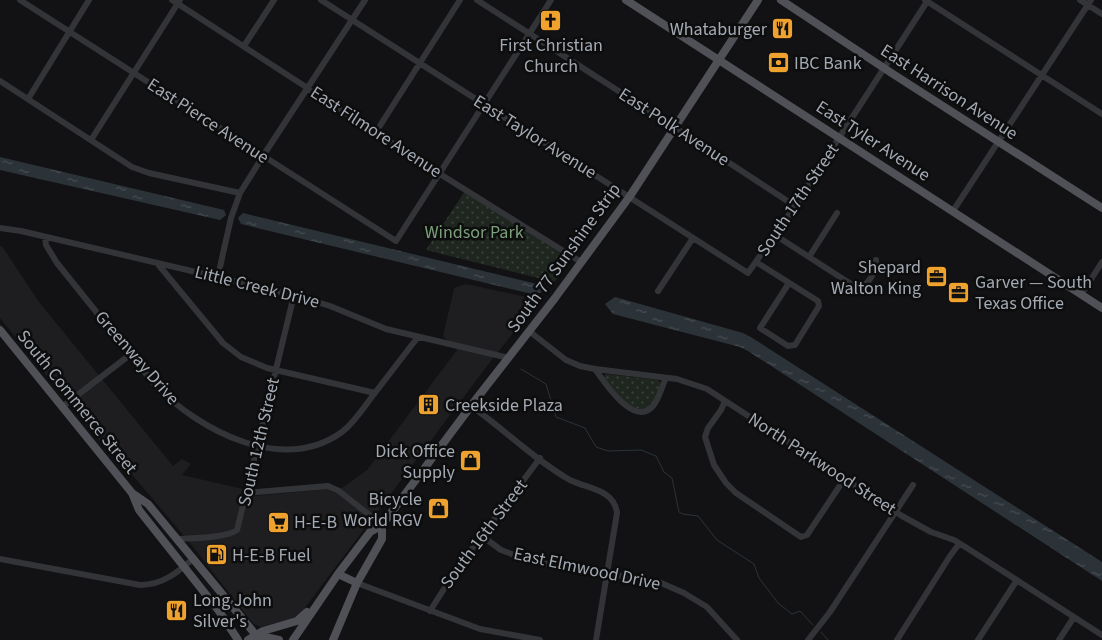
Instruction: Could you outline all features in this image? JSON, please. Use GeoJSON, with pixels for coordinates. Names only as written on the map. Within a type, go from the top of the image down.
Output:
{"type":"FeatureCollection","features":[{"type":"Feature","properties":{"kind":"main road","name":"East Tyler Avenue"},"geometry":{"type":"LineString","coordinates":[[626,0],[1102,308]]}},
{"type":"Feature","properties":{"kind":"main road","name":"South 77 Sunshine Strip"},"geometry":{"type":"LineString","coordinates":[[382,525],[471,406],[510,358],[630,196],[758,0]]}},
{"type":"Feature","properties":{"kind":"main road","name":"East Harrison Avenue"},"geometry":{"type":"LineString","coordinates":[[781,0],[884,69],[1102,208]]}},
{"type":"Feature","properties":{"kind":"main road","name":"South Commerce Street"},"geometry":{"type":"LineString","coordinates":[[0,330],[132,493],[148,504],[258,637]]}},
{"type":"Feature","properties":{"kind":"main road","name":"South Commerce Street"},"geometry":{"type":"LineString","coordinates":[[132,493],[139,510],[219,611],[238,640]]}},
{"type":"Feature","properties":{"kind":"main road"},"geometry":{"type":"LineString","coordinates":[[293,640],[332,582],[370,532],[382,525]]}},
{"type":"Feature","properties":{"kind":"main road"},"geometry":{"type":"LineString","coordinates":[[333,639],[357,583],[382,539],[382,525]]}},
{"type":"Feature","properties":{"kind":"main road"},"geometry":{"type":"LineString","coordinates":[[338,574],[357,583]]}},
{"type":"Feature","properties":{"kind":"main road"},"geometry":{"type":"LineString","coordinates":[[258,637],[263,631],[301,619],[332,582]]}},
{"type":"Feature","properties":{"kind":"main road"},"geometry":{"type":"LineString","coordinates":[[300,629],[302,640]]}},
{"type":"Feature","properties":{"kind":"main road"},"geometry":{"type":"LineString","coordinates":[[248,640],[258,637],[279,640]]}},
{"type":"Feature","properties":{"kind":"street","name":"East Pierce Avenue"},"geometry":{"type":"LineString","coordinates":[[20,0],[396,241],[440,174]]}},
{"type":"Feature","properties":{"kind":"street"},"geometry":{"type":"LineString","coordinates":[[28,99],[68,31],[89,0]]}},
{"type":"Feature","properties":{"kind":"street"},"geometry":{"type":"LineString","coordinates":[[244,46],[274,0]]}},
{"type":"Feature","properties":{"kind":"street","name":"East Taylor Avenue"},"geometry":{"type":"LineString","coordinates":[[322,0],[484,106],[630,196],[748,273]]}},
{"type":"Feature","properties":{"kind":"street"},"geometry":{"type":"LineString","coordinates":[[218,276],[230,218],[240,193],[365,0]]}},
{"type":"Feature","properties":{"kind":"street"},"geometry":{"type":"LineString","coordinates":[[376,132],[460,0]]}},
{"type":"Feature","properties":{"kind":"street","name":"East Polk Avenue"},"geometry":{"type":"LineString","coordinates":[[476,0],[795,206]]}},
{"type":"Feature","properties":{"kind":"street"},"geometry":{"type":"LineString","coordinates":[[440,174],[551,0]]}},
{"type":"Feature","properties":{"kind":"street"},"geometry":{"type":"LineString","coordinates":[[1080,0],[1090,3],[1102,14]]}},
{"type":"Feature","properties":{"kind":"street"},"geometry":{"type":"LineString","coordinates":[[91,140],[177,1]]}},
{"type":"Feature","properties":{"kind":"street","name":"East Filmore Avenue"},"geometry":{"type":"LineString","coordinates":[[177,1],[440,174],[581,262]]}},
{"type":"Feature","properties":{"kind":"street"},"geometry":{"type":"LineString","coordinates":[[926,1],[1102,114]]}},
{"type":"Feature","properties":{"kind":"street","name":"South 17th Street"},"geometry":{"type":"LineString","coordinates":[[748,273],[795,206],[926,1]]}},
{"type":"Feature","properties":{"kind":"street"},"geometry":{"type":"LineString","coordinates":[[953,211],[1090,3]]}},
{"type":"Feature","properties":{"kind":"street"},"geometry":{"type":"LineString","coordinates":[[0,81],[132,167],[149,173],[240,193]]}},
{"type":"Feature","properties":{"kind":"street"},"geometry":{"type":"LineString","coordinates":[[809,257],[837,213]]}},
{"type":"Feature","properties":{"kind":"street","name":"Little Creek Drive"},"geometry":{"type":"LineString","coordinates":[[0,228],[21,231],[294,295],[330,306],[386,329],[510,358]]}},
{"type":"Feature","properties":{"kind":"street"},"geometry":{"type":"LineString","coordinates":[[775,235],[857,288],[861,288],[866,284],[876,268],[876,260]]}},
{"type":"Feature","properties":{"kind":"street","name":"Greenway Drive"},"geometry":{"type":"LineString","coordinates":[[45,237],[46,245],[57,263],[166,396],[191,416],[238,440],[284,449],[301,449],[323,442],[343,431],[354,420],[418,337]]}},
{"type":"Feature","properties":{"kind":"street"},"geometry":{"type":"LineString","coordinates":[[658,291],[693,238]]}},
{"type":"Feature","properties":{"kind":"street"},"geometry":{"type":"LineString","coordinates":[[756,262],[789,283],[818,302],[819,306],[795,344],[791,346],[788,346],[760,328],[789,283]]}},
{"type":"Feature","properties":{"kind":"street"},"geometry":{"type":"LineString","coordinates":[[1081,295],[1102,262]]}},
{"type":"Feature","properties":{"kind":"street"},"geometry":{"type":"LineString","coordinates":[[157,263],[206,324],[229,349],[248,361],[276,370],[375,393]]}},
{"type":"Feature","properties":{"kind":"street","name":"South 12th Street"},"geometry":{"type":"LineString","coordinates":[[178,539],[226,535],[234,532],[238,526],[294,295]]}},
{"type":"Feature","properties":{"kind":"street","name":"North Parkwood Street"},"geometry":{"type":"LineString","coordinates":[[529,331],[566,360],[580,366],[666,378],[700,386],[896,511],[931,532],[959,544],[1102,635]]}},
{"type":"Feature","properties":{"kind":"street"},"geometry":{"type":"LineString","coordinates":[[62,407],[130,354]]}},
{"type":"Feature","properties":{"kind":"street"},"geometry":{"type":"LineString","coordinates":[[594,369],[621,402],[637,411],[646,410],[653,406],[666,378]]}},
{"type":"Feature","properties":{"kind":"street"},"geometry":{"type":"LineString","coordinates":[[725,401],[708,428],[705,437],[714,465],[726,483],[736,493],[801,537],[807,535],[845,478]]}},
{"type":"Feature","properties":{"kind":"street"},"geometry":{"type":"LineString","coordinates":[[471,406],[565,477],[604,493],[614,501],[617,513],[596,640]]}},
{"type":"Feature","properties":{"kind":"street","name":"South 16th Street"},"geometry":{"type":"LineString","coordinates":[[430,611],[445,585],[540,458]]}},
{"type":"Feature","properties":{"kind":"street"},"geometry":{"type":"LineString","coordinates":[[808,640],[830,612],[914,485]]}},
{"type":"Feature","properties":{"kind":"street"},"geometry":{"type":"LineString","coordinates":[[246,493],[328,486],[339,491],[382,525]]}},
{"type":"Feature","properties":{"kind":"street","name":"East Elmwood Drive"},"geometry":{"type":"LineString","coordinates":[[482,536],[501,550],[518,557],[550,565],[659,582],[684,593],[707,607],[737,640]]}},
{"type":"Feature","properties":{"kind":"street"},"geometry":{"type":"LineString","coordinates":[[897,640],[959,544]]}},
{"type":"Feature","properties":{"kind":"street"},"geometry":{"type":"LineString","coordinates":[[0,559],[140,585],[158,582],[167,578],[194,558]]}},
{"type":"Feature","properties":{"kind":"street"},"geometry":{"type":"LineString","coordinates":[[978,640],[1017,580]]}},
{"type":"Feature","properties":{"kind":"street"},"geometry":{"type":"LineString","coordinates":[[357,583],[480,629],[540,640]]}},
{"type":"Feature","properties":{"kind":"street"},"geometry":{"type":"LineString","coordinates":[[1059,640],[1074,617]]}},
{"type":"Feature","properties":{"kind":"shaded area"},"geometry":{"type":"Polygon","coordinates":[[[2,246],[39,302],[173,466],[182,459],[191,464],[182,475],[243,489],[253,496],[328,489],[335,493],[367,470],[457,350],[443,336],[456,287],[466,284],[540,300],[493,358],[301,613],[296,618],[261,627],[254,624],[247,616],[190,543],[113,452],[110,454],[0,318],[0,247],[2,246]]]}},
{"type":"Feature","properties":{"kind":"green space","name":"Windsor Park"},"geometry":{"type":"Polygon","coordinates":[[[465,191],[571,260],[552,285],[538,278],[426,250],[465,191]]]}},
{"type":"Feature","properties":{"kind":"green space"},"geometry":{"type":"Polygon","coordinates":[[[606,374],[658,380],[661,383],[656,398],[651,405],[644,409],[631,405],[624,400],[603,377],[606,374]]]}},
{"type":"Feature","properties":{"kind":"water"},"geometry":{"type":"Polygon","coordinates":[[[0,157],[224,210],[226,215],[220,220],[0,170],[0,157]]]}},
{"type":"Feature","properties":{"kind":"water"},"geometry":{"type":"Polygon","coordinates":[[[243,213],[541,285],[543,290],[540,293],[532,294],[241,224],[238,218],[243,213]]]}},
{"type":"Feature","properties":{"kind":"water"},"geometry":{"type":"Polygon","coordinates":[[[615,297],[743,333],[754,339],[1102,562],[1102,581],[748,351],[740,347],[613,314],[605,304],[615,297]]]}},
{"type":"Feature","properties":{"kind":"waterway"},"geometry":{"type":"LineString","coordinates":[[521,369],[546,384],[556,417],[585,428],[596,447],[608,451],[641,450],[656,456],[664,472],[672,478],[679,512],[698,516],[717,540],[754,564],[759,578],[778,603],[792,614],[800,611],[813,625]]}},
{"type":"Feature","properties":{"kind":"waterway"},"geometry":{"type":"LineString","coordinates":[[821,632],[828,640]]}},
{"type":"Feature","properties":{"kind":"place","name":"First Christian Church"},"geometry":{"type":"Point","coordinates":[551,20]}},
{"type":"Feature","properties":{"kind":"place","name":"Whataburger"},"geometry":{"type":"Point","coordinates":[783,29]}},
{"type":"Feature","properties":{"kind":"place","name":"IBC Bank"},"geometry":{"type":"Point","coordinates":[778,63]}},
{"type":"Feature","properties":{"kind":"place","name":"Shepard Walton King"},"geometry":{"type":"Point","coordinates":[937,277]}},
{"type":"Feature","properties":{"kind":"place","name":"Garver — South Texas Office"},"geometry":{"type":"Point","coordinates":[959,292]}},
{"type":"Feature","properties":{"kind":"place","name":"Creekside Plaza"},"geometry":{"type":"Point","coordinates":[429,405]}},
{"type":"Feature","properties":{"kind":"place","name":"Dick Office Supply"},"geometry":{"type":"Point","coordinates":[471,461]}},
{"type":"Feature","properties":{"kind":"place","name":"Bicycle World RGV"},"geometry":{"type":"Point","coordinates":[438,509]}},
{"type":"Feature","properties":{"kind":"place","name":"H-E-B"},"geometry":{"type":"Point","coordinates":[278,522]}},
{"type":"Feature","properties":{"kind":"place","name":"H-E-B Fuel"},"geometry":{"type":"Point","coordinates":[216,555]}},
{"type":"Feature","properties":{"kind":"place","name":"Long John Silver's"},"geometry":{"type":"Point","coordinates":[177,610]}}]}
